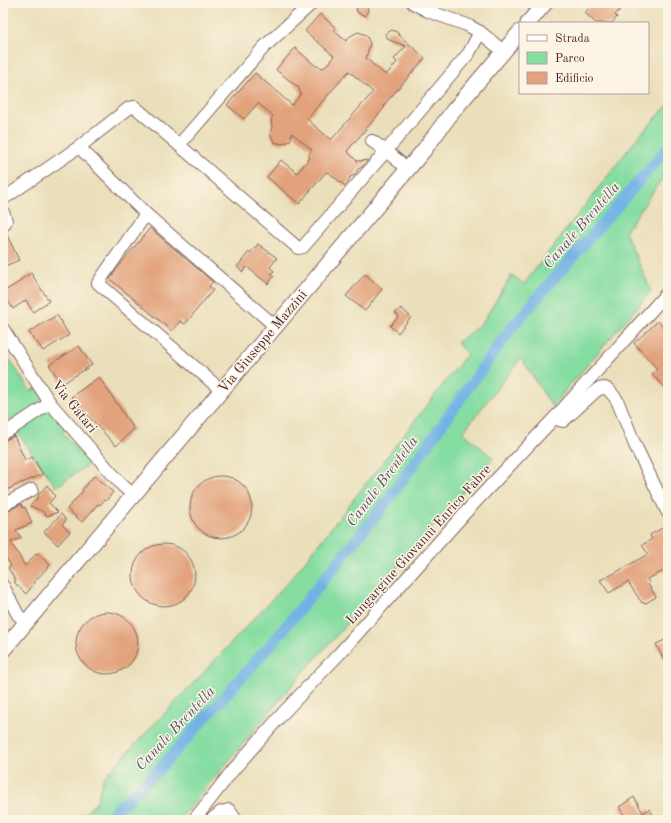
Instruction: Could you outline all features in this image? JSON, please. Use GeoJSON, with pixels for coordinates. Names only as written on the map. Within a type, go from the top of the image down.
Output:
{"type":"FeatureCollection","features":[{"type":"Feature","properties":{"kind":"main road"},"geometry":{"type":"LineString","coordinates":[[529,22],[545,3]]}},
{"type":"Feature","properties":{"kind":"main road","name":"Via Giuseppe Mazzini"},"geometry":{"type":"LineString","coordinates":[[3,650],[408,169],[453,111],[519,33]]}},
{"type":"Feature","properties":{"kind":"street"},"geometry":{"type":"LineString","coordinates":[[179,145],[264,47],[312,3]]}},
{"type":"Feature","properties":{"kind":"street"},"geometry":{"type":"LineString","coordinates":[[413,3],[428,11],[467,25],[480,32],[504,52]]}},
{"type":"Feature","properties":{"kind":"street"},"geometry":{"type":"LineString","coordinates":[[3,199],[79,147],[129,108],[135,107],[298,248],[303,247],[469,53],[480,32]]}},
{"type":"Feature","properties":{"kind":"street"},"geometry":{"type":"LineString","coordinates":[[372,141],[408,169]]}},
{"type":"Feature","properties":{"kind":"street"},"geometry":{"type":"LineString","coordinates":[[79,147],[146,214],[275,326]]}},
{"type":"Feature","properties":{"kind":"street"},"geometry":{"type":"LineString","coordinates":[[3,212],[6,221],[3,226]]}},
{"type":"Feature","properties":{"kind":"street"},"geometry":{"type":"LineString","coordinates":[[146,214],[98,283],[221,390]]}},
{"type":"Feature","properties":{"kind":"street","name":"Lungargine Giovanni Enrico Fabre"},"geometry":{"type":"LineString","coordinates":[[194,820],[233,770],[284,712],[339,654],[464,514],[555,418],[668,292]]}},
{"type":"Feature","properties":{"kind":"street","name":"Via Gatari"},"geometry":{"type":"LineString","coordinates":[[3,328],[46,406],[133,495]]}},
{"type":"Feature","properties":{"kind":"street"},"geometry":{"type":"LineString","coordinates":[[555,418],[563,421],[598,389],[605,388],[609,390],[617,400],[635,444],[668,513]]}},
{"type":"Feature","properties":{"kind":"street"},"geometry":{"type":"LineString","coordinates":[[7,431],[46,406]]}},
{"type":"Feature","properties":{"kind":"street"},"geometry":{"type":"LineString","coordinates":[[3,506],[32,490]]}},
{"type":"Feature","properties":{"kind":"street"},"geometry":{"type":"LineString","coordinates":[[3,586],[18,615],[26,622]]}},
{"type":"Feature","properties":{"kind":"street"},"geometry":{"type":"LineString","coordinates":[[211,820],[221,812],[229,810],[236,820]]}},
{"type":"Feature","properties":{"kind":"green space"},"geometry":{"type":"Polygon","coordinates":[[[668,105],[668,172],[625,232],[651,291],[552,406],[521,358],[463,432],[493,458],[299,677],[179,820],[77,820],[96,803],[104,777],[292,578],[467,354],[457,343],[482,323],[512,275],[524,284],[638,137],[668,105]]]}},
{"type":"Feature","properties":{"kind":"green space"},"geometry":{"type":"Polygon","coordinates":[[[3,349],[30,391],[36,388],[66,428],[62,432],[82,455],[87,452],[113,480],[110,483],[89,464],[56,487],[3,409],[3,349]]]}},
{"type":"Feature","properties":{"kind":"building"},"geometry":{"type":"Polygon","coordinates":[[[359,3],[366,5],[368,9],[366,16],[358,13],[356,9],[359,3]]]}},
{"type":"Feature","properties":{"kind":"building"},"geometry":{"type":"Polygon","coordinates":[[[593,3],[626,3],[615,15],[617,17],[613,22],[595,22],[585,13],[593,3]]]}},
{"type":"Feature","properties":{"kind":"building"},"geometry":{"type":"Polygon","coordinates":[[[320,14],[336,28],[334,31],[346,41],[349,37],[358,32],[366,35],[370,43],[366,58],[386,75],[397,62],[394,59],[406,46],[389,40],[385,34],[392,30],[397,32],[425,58],[383,106],[385,107],[347,151],[357,161],[368,160],[362,167],[358,169],[355,175],[350,177],[345,186],[326,172],[299,204],[267,177],[281,160],[297,173],[310,158],[309,154],[312,150],[292,133],[290,141],[282,144],[274,142],[270,134],[272,127],[271,119],[273,116],[258,103],[244,119],[227,105],[255,73],[292,105],[301,94],[298,87],[276,70],[282,62],[295,48],[316,66],[324,68],[334,56],[305,31],[320,14]],[[349,71],[307,119],[331,140],[373,92],[349,71]]]}},
{"type":"Feature","properties":{"kind":"building"},"geometry":{"type":"Polygon","coordinates":[[[150,228],[213,282],[209,286],[213,290],[185,324],[180,321],[172,331],[110,279],[150,228]]]}},
{"type":"Feature","properties":{"kind":"building"},"geometry":{"type":"Polygon","coordinates":[[[3,233],[6,233],[19,260],[3,267],[3,233]]]}},
{"type":"Feature","properties":{"kind":"building"},"geometry":{"type":"Polygon","coordinates":[[[258,244],[277,258],[270,267],[274,271],[271,274],[274,276],[268,284],[247,267],[243,272],[237,267],[249,252],[250,253],[258,244]]]}},
{"type":"Feature","properties":{"kind":"building"},"geometry":{"type":"Polygon","coordinates":[[[31,273],[49,301],[33,312],[26,300],[13,309],[3,292],[31,273]]]}},
{"type":"Feature","properties":{"kind":"building"},"geometry":{"type":"Polygon","coordinates":[[[365,274],[382,289],[365,311],[346,296],[365,274]]]}},
{"type":"Feature","properties":{"kind":"building"},"geometry":{"type":"Polygon","coordinates":[[[401,308],[411,317],[398,333],[390,326],[399,316],[395,313],[401,308]]]}},
{"type":"Feature","properties":{"kind":"building"},"geometry":{"type":"Polygon","coordinates":[[[57,315],[69,335],[43,351],[29,332],[57,315]]]}},
{"type":"Feature","properties":{"kind":"building"},"geometry":{"type":"Polygon","coordinates":[[[658,321],[668,332],[668,391],[652,374],[657,369],[634,343],[658,321]]]}},
{"type":"Feature","properties":{"kind":"building"},"geometry":{"type":"Polygon","coordinates":[[[79,346],[92,365],[62,384],[49,365],[79,346]]]}},
{"type":"Feature","properties":{"kind":"building"},"geometry":{"type":"Polygon","coordinates":[[[99,377],[134,429],[116,446],[71,397],[99,377]]]}},
{"type":"Feature","properties":{"kind":"building"},"geometry":{"type":"Polygon","coordinates":[[[14,436],[25,460],[32,457],[43,474],[22,482],[3,492],[3,441],[14,436]]]}},
{"type":"Feature","properties":{"kind":"building"},"geometry":{"type":"Polygon","coordinates":[[[94,476],[113,492],[106,501],[104,500],[100,505],[98,504],[82,522],[67,509],[94,476]]]}},
{"type":"Feature","properties":{"kind":"building"},"geometry":{"type":"Polygon","coordinates":[[[215,476],[227,476],[243,485],[250,495],[252,507],[250,519],[243,529],[227,538],[215,538],[204,533],[195,524],[190,513],[190,501],[195,490],[204,481],[215,476]]]}},
{"type":"Feature","properties":{"kind":"building"},"geometry":{"type":"Polygon","coordinates":[[[47,485],[55,496],[49,503],[58,512],[47,516],[42,511],[30,506],[47,485]]]}},
{"type":"Feature","properties":{"kind":"building"},"geometry":{"type":"Polygon","coordinates":[[[21,504],[23,508],[25,507],[32,523],[16,530],[21,538],[11,542],[25,566],[37,553],[50,565],[33,583],[34,584],[26,594],[14,582],[16,581],[8,568],[11,566],[3,553],[3,512],[6,512],[21,504]]]}},
{"type":"Feature","properties":{"kind":"building"},"geometry":{"type":"Polygon","coordinates":[[[61,514],[66,520],[62,525],[70,532],[58,545],[44,532],[61,514]]]}},
{"type":"Feature","properties":{"kind":"building"},"geometry":{"type":"Polygon","coordinates":[[[664,527],[667,535],[662,538],[668,549],[668,569],[647,579],[648,584],[656,597],[644,604],[643,602],[642,603],[628,582],[609,593],[600,580],[648,554],[642,545],[652,539],[650,535],[664,527]]]}},
{"type":"Feature","properties":{"kind":"building"},"geometry":{"type":"Polygon","coordinates":[[[158,544],[170,544],[186,553],[193,563],[195,575],[193,587],[186,597],[170,606],[158,606],[147,601],[138,592],[133,581],[133,569],[138,558],[147,549],[158,544]]]}},
{"type":"Feature","properties":{"kind":"building"},"geometry":{"type":"Polygon","coordinates":[[[101,612],[113,612],[129,621],[136,631],[138,643],[136,655],[129,665],[113,674],[101,674],[90,669],[81,660],[76,649],[76,637],[81,626],[90,617],[101,612]]]}},
{"type":"Feature","properties":{"kind":"building"},"geometry":{"type":"Polygon","coordinates":[[[665,640],[668,646],[668,668],[656,644],[665,640]]]}},
{"type":"Feature","properties":{"kind":"building"},"geometry":{"type":"Polygon","coordinates":[[[634,797],[643,813],[649,809],[657,820],[627,820],[619,807],[634,797]]]}},
{"type":"Feature","properties":{"kind":"waterway","name":"Canale Brentella"},"geometry":{"type":"LineString","coordinates":[[105,820],[156,773],[275,640],[385,504],[512,327],[668,148]]}}]}
